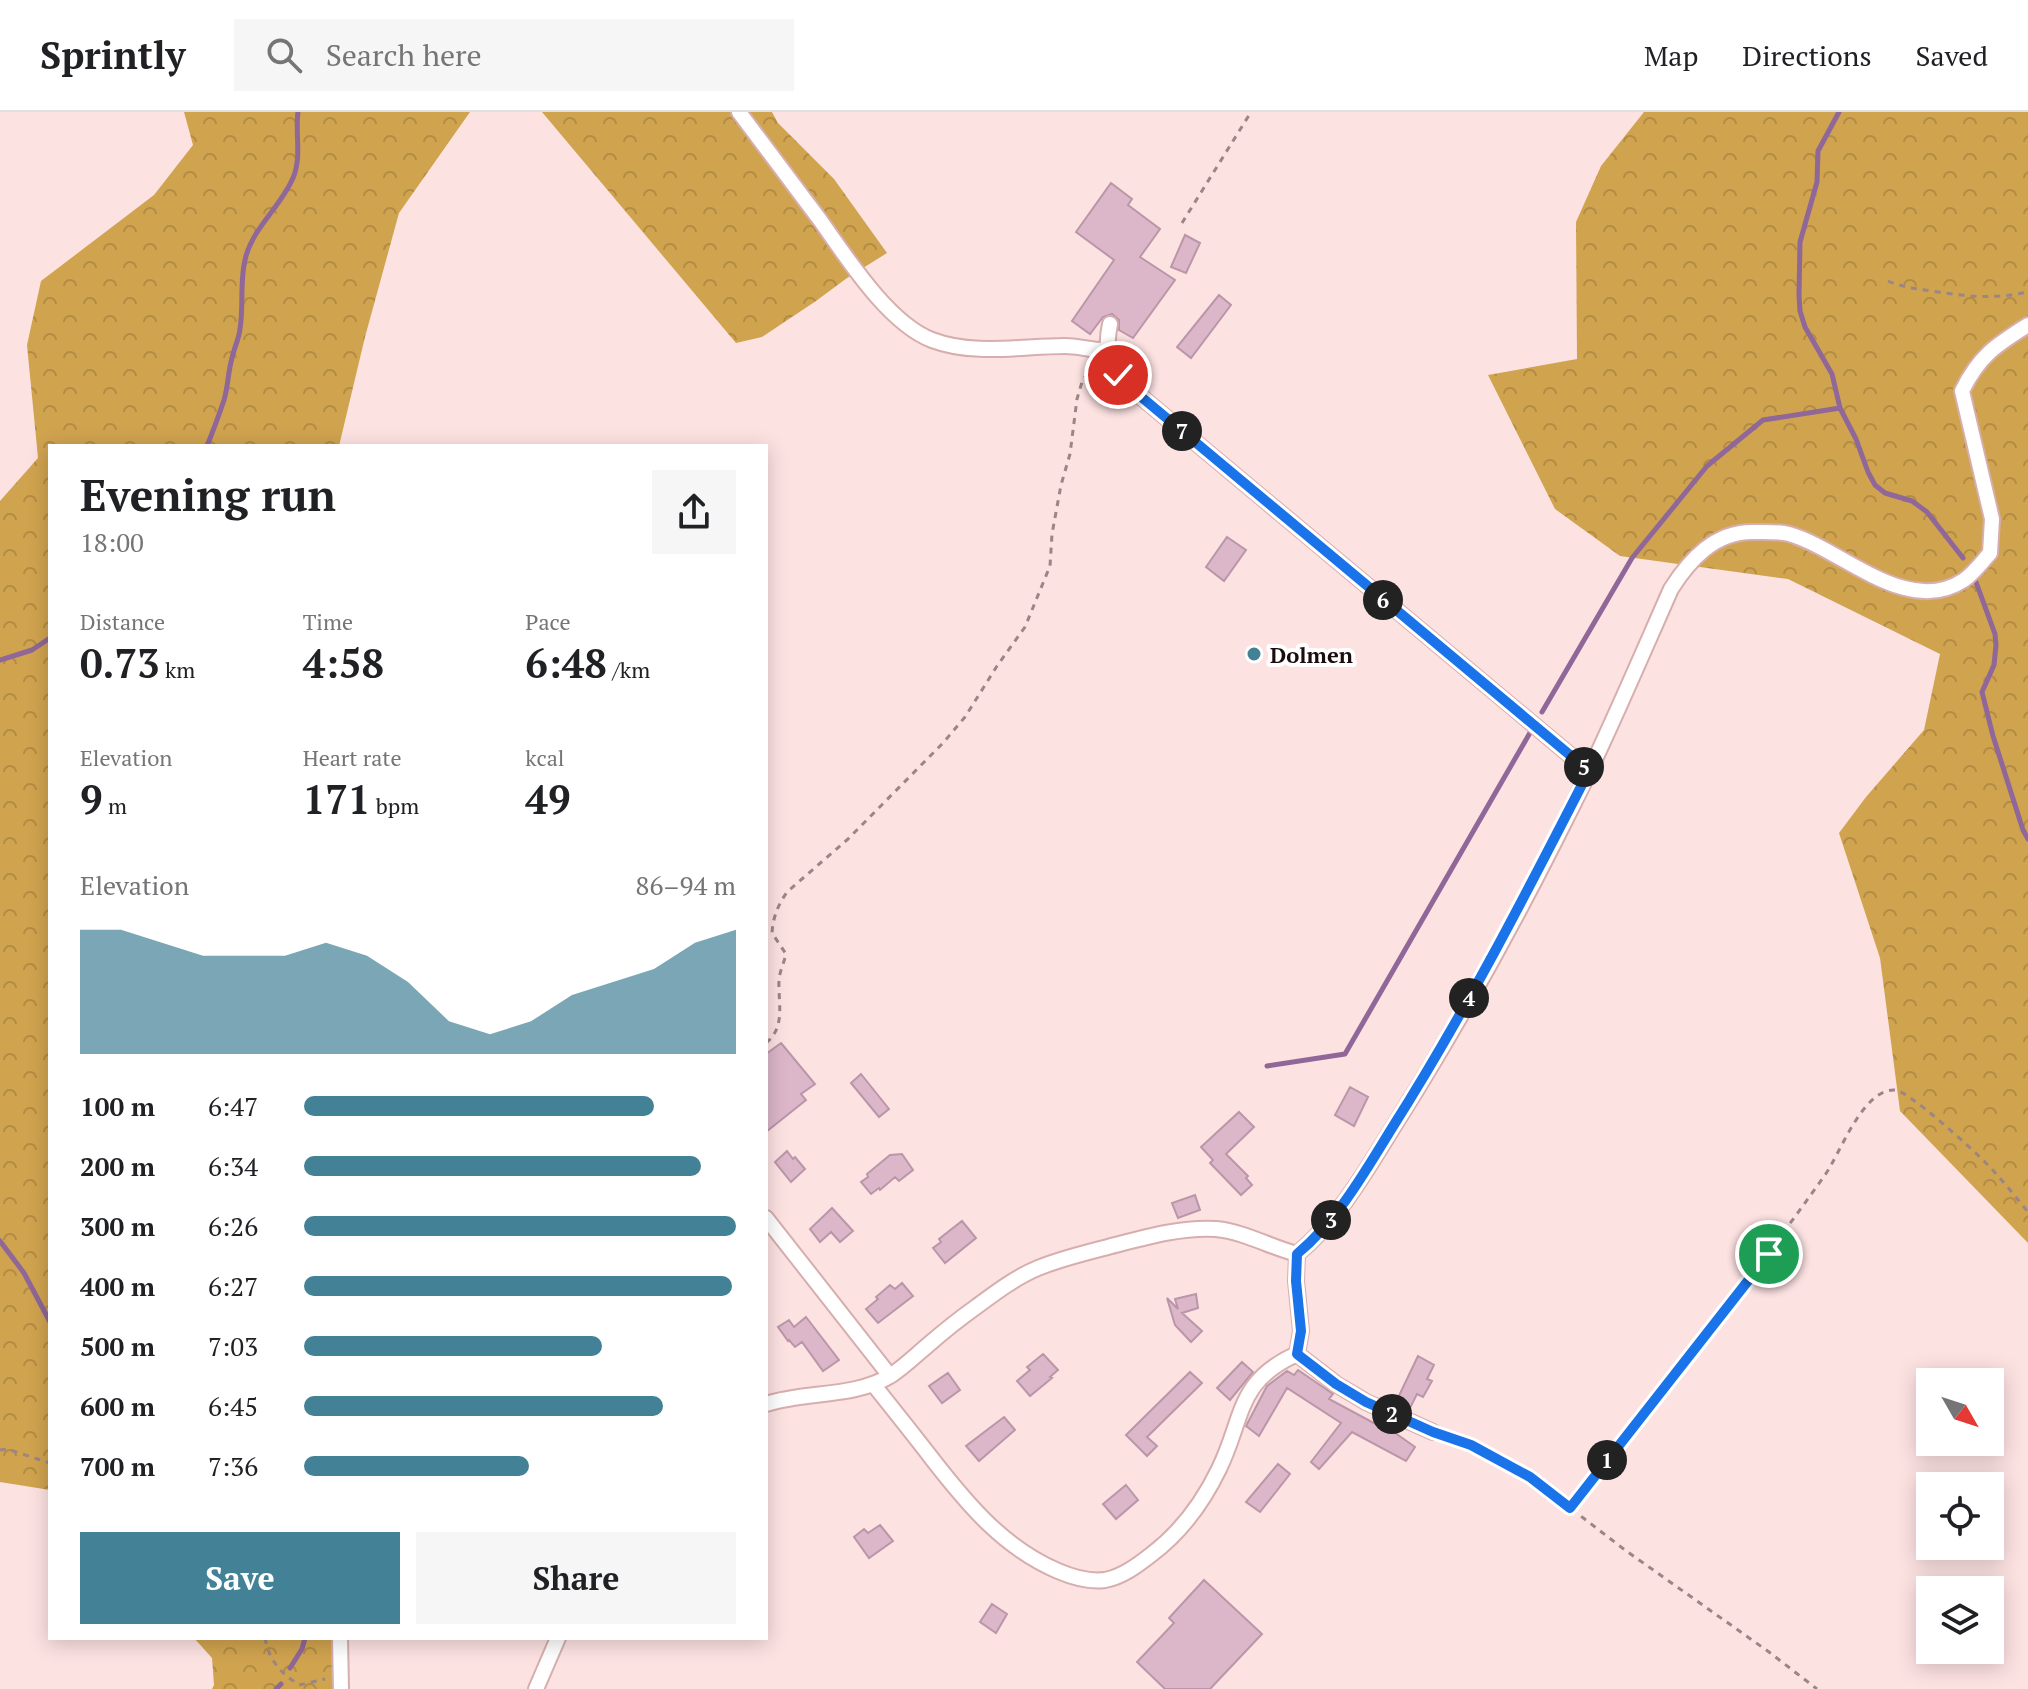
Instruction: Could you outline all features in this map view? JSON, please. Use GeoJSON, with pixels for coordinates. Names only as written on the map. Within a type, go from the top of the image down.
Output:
{"type":"FeatureCollection","features":[{"type":"Feature","properties":{"kind":"street"},"geometry":{"type":"LineString","coordinates":[[739,112],[858,272],[898,319],[913,330],[929,339],[960,346],[1004,349],[1071,346],[1104,351]]}},
{"type":"Feature","properties":{"kind":"street"},"geometry":{"type":"LineString","coordinates":[[1110,324],[1104,351],[1127,385],[1589,771]]}},
{"type":"Feature","properties":{"kind":"street"},"geometry":{"type":"LineString","coordinates":[[1297,1354],[1301,1331],[1297,1254],[1326,1227],[1377,1153],[1423,1080],[1509,928],[1589,771],[1682,571],[1721,538],[1740,532],[1772,531],[1814,544],[1884,580],[1912,590],[1945,588],[1964,580],[1990,553],[1992,519],[1962,391],[1973,369],[1996,345],[2028,325]]}},
{"type":"Feature","properties":{"kind":"street"},"geometry":{"type":"LineString","coordinates":[[768,1221],[890,1376]]}},
{"type":"Feature","properties":{"kind":"street"},"geometry":{"type":"LineString","coordinates":[[768,1404],[853,1389],[890,1376],[976,1306],[1036,1269],[1066,1258],[1158,1234],[1201,1229],[1239,1234],[1297,1254]]}},
{"type":"Feature","properties":{"kind":"street"},"geometry":{"type":"LineString","coordinates":[[873,1384],[958,1491],[997,1532],[1019,1551],[1041,1564],[1091,1581],[1104,1580],[1127,1571],[1164,1545],[1181,1527],[1197,1508],[1220,1467],[1242,1405],[1254,1385],[1280,1361],[1297,1354]]}},
{"type":"Feature","properties":{"kind":"street"},"geometry":{"type":"LineString","coordinates":[[1297,1354],[1366,1402],[1433,1432]]}},
{"type":"Feature","properties":{"kind":"street"},"geometry":{"type":"LineString","coordinates":[[340,1640],[341,1683]]}},
{"type":"Feature","properties":{"kind":"street"},"geometry":{"type":"LineString","coordinates":[[536,1689],[557,1640]]}},
{"type":"Feature","properties":{"kind":"path"},"geometry":{"type":"LineString","coordinates":[[1182,223],[1251,112]]}},
{"type":"Feature","properties":{"kind":"path"},"geometry":{"type":"LineString","coordinates":[[1888,281],[1902,287],[1978,298],[2028,292]]}},
{"type":"Feature","properties":{"kind":"path"},"geometry":{"type":"LineString","coordinates":[[768,1041],[775,1036],[780,1025],[779,980],[786,954],[772,933],[775,911],[787,892],[868,820],[943,743],[965,717],[1025,627],[1050,566],[1052,534],[1070,454],[1077,399],[1082,382],[1104,351]]}},
{"type":"Feature","properties":{"kind":"path"},"geometry":{"type":"LineString","coordinates":[[1570,1508],[1769,1254],[1828,1171],[1869,1103],[1885,1091],[1898,1090],[1916,1102],[1984,1160],[2028,1212]]}},
{"type":"Feature","properties":{"kind":"path"},"geometry":{"type":"LineString","coordinates":[[1433,1432],[1471,1445],[1530,1477],[1817,1689]]}},
{"type":"Feature","properties":{"kind":"path"},"geometry":{"type":"LineString","coordinates":[[0,1450],[7,1449],[48,1462]]}},
{"type":"Feature","properties":{"kind":"path"},"geometry":{"type":"LineString","coordinates":[[266,1640],[273,1663],[299,1685],[329,1677],[341,1683]]}},
{"type":"Feature","properties":{"kind":"green space"},"geometry":{"type":"Polygon","coordinates":[[[184,112],[470,112],[399,213],[339,444],[48,444],[48,1490],[0,1482],[0,501],[38,458],[27,345],[41,281],[154,195],[193,145],[184,112]]]}},
{"type":"Feature","properties":{"kind":"green space"},"geometry":{"type":"Polygon","coordinates":[[[542,112],[772,112],[778,123],[834,179],[887,253],[762,337],[736,343],[542,112]]]}},
{"type":"Feature","properties":{"kind":"green space"},"geometry":{"type":"Polygon","coordinates":[[[1644,112],[2028,112],[2028,1243],[1900,1111],[1880,958],[1839,833],[1924,730],[1940,654],[1788,579],[1620,556],[1555,509],[1488,375],[1577,359],[1576,222],[1601,166],[1644,112]]]}},
{"type":"Feature","properties":{"kind":"green space"},"geometry":{"type":"Polygon","coordinates":[[[196,1640],[339,1640],[337,1689],[212,1689],[212,1658],[196,1640]]]}},
{"type":"Feature","properties":{"kind":"building"},"geometry":{"type":"Polygon","coordinates":[[[1111,183],[1132,199],[1128,205],[1160,229],[1140,257],[1175,280],[1133,338],[1119,330],[1119,320],[1112,314],[1103,317],[1090,334],[1072,321],[1114,260],[1076,232],[1111,183]]]}},
{"type":"Feature","properties":{"kind":"building"},"geometry":{"type":"Polygon","coordinates":[[[1185,235],[1200,243],[1186,273],[1171,267],[1185,235]]]}},
{"type":"Feature","properties":{"kind":"building"},"geometry":{"type":"Polygon","coordinates":[[[1219,295],[1231,305],[1191,358],[1177,347],[1219,295]]]}},
{"type":"Feature","properties":{"kind":"building"},"geometry":{"type":"Polygon","coordinates":[[[1227,537],[1246,550],[1224,581],[1206,567],[1227,537]]]}},
{"type":"Feature","properties":{"kind":"building"},"geometry":{"type":"Polygon","coordinates":[[[781,1043],[815,1084],[801,1094],[806,1100],[768,1130],[768,1053],[781,1043]]]}},
{"type":"Feature","properties":{"kind":"building"},"geometry":{"type":"Polygon","coordinates":[[[861,1074],[889,1109],[879,1117],[851,1083],[861,1074]]]}},
{"type":"Feature","properties":{"kind":"building"},"geometry":{"type":"Polygon","coordinates":[[[1350,1087],[1368,1097],[1354,1126],[1335,1115],[1350,1087]]]}},
{"type":"Feature","properties":{"kind":"building"},"geometry":{"type":"Polygon","coordinates":[[[1239,1112],[1254,1127],[1226,1154],[1248,1176],[1246,1178],[1252,1185],[1241,1195],[1210,1163],[1213,1160],[1201,1147],[1239,1112]]]}},
{"type":"Feature","properties":{"kind":"building"},"geometry":{"type":"Polygon","coordinates":[[[787,1151],[805,1169],[791,1182],[775,1162],[787,1151]]]}},
{"type":"Feature","properties":{"kind":"building"},"geometry":{"type":"Polygon","coordinates":[[[902,1154],[913,1170],[899,1181],[895,1177],[871,1194],[861,1182],[868,1177],[867,1174],[890,1155],[902,1154]]]}},
{"type":"Feature","properties":{"kind":"building"},"geometry":{"type":"Polygon","coordinates":[[[1195,1195],[1200,1210],[1178,1218],[1172,1203],[1195,1195]]]}},
{"type":"Feature","properties":{"kind":"building"},"geometry":{"type":"Polygon","coordinates":[[[832,1208],[853,1231],[840,1242],[831,1232],[820,1242],[810,1229],[832,1208]]]}},
{"type":"Feature","properties":{"kind":"building"},"geometry":{"type":"Polygon","coordinates":[[[962,1221],[976,1238],[945,1263],[933,1248],[941,1242],[939,1239],[962,1221]]]}},
{"type":"Feature","properties":{"kind":"building"},"geometry":{"type":"Polygon","coordinates":[[[902,1283],[913,1296],[878,1323],[866,1309],[890,1285],[895,1289],[902,1283]]]}},
{"type":"Feature","properties":{"kind":"building"},"geometry":{"type":"Polygon","coordinates":[[[1196,1294],[1198,1308],[1182,1313],[1202,1331],[1191,1342],[1175,1325],[1167,1298],[1178,1309],[1175,1299],[1196,1294]]]}},
{"type":"Feature","properties":{"kind":"building"},"geometry":{"type":"Polygon","coordinates":[[[806,1317],[839,1360],[823,1371],[802,1342],[795,1347],[778,1327],[789,1320],[794,1327],[806,1317]]]}},
{"type":"Feature","properties":{"kind":"building"},"geometry":{"type":"Polygon","coordinates":[[[1043,1354],[1058,1370],[1030,1396],[1017,1381],[1030,1370],[1027,1367],[1043,1354]]]}},
{"type":"Feature","properties":{"kind":"building"},"geometry":{"type":"Polygon","coordinates":[[[1418,1356],[1434,1365],[1427,1379],[1432,1381],[1423,1397],[1417,1394],[1409,1410],[1395,1404],[1418,1356]]]}},
{"type":"Feature","properties":{"kind":"building"},"geometry":{"type":"Polygon","coordinates":[[[1242,1362],[1253,1372],[1230,1400],[1217,1388],[1242,1362]]]}},
{"type":"Feature","properties":{"kind":"building"},"geometry":{"type":"Polygon","coordinates":[[[1298,1370],[1333,1394],[1329,1399],[1383,1428],[1384,1425],[1415,1447],[1406,1461],[1352,1432],[1319,1469],[1311,1462],[1341,1423],[1287,1388],[1259,1436],[1246,1426],[1267,1386],[1287,1371],[1294,1375],[1298,1370]]]}},
{"type":"Feature","properties":{"kind":"building"},"geometry":{"type":"Polygon","coordinates":[[[1190,1372],[1202,1383],[1147,1437],[1157,1446],[1147,1456],[1126,1435],[1190,1372]]]}},
{"type":"Feature","properties":{"kind":"building"},"geometry":{"type":"Polygon","coordinates":[[[948,1373],[960,1390],[942,1403],[929,1386],[948,1373]]]}},
{"type":"Feature","properties":{"kind":"building"},"geometry":{"type":"Polygon","coordinates":[[[1004,1417],[1015,1430],[979,1461],[966,1446],[1004,1417]]]}},
{"type":"Feature","properties":{"kind":"building"},"geometry":{"type":"Polygon","coordinates":[[[1278,1464],[1290,1474],[1260,1512],[1246,1502],[1278,1464]]]}},
{"type":"Feature","properties":{"kind":"building"},"geometry":{"type":"Polygon","coordinates":[[[1126,1485],[1138,1500],[1116,1519],[1103,1504],[1126,1485]]]}},
{"type":"Feature","properties":{"kind":"building"},"geometry":{"type":"Polygon","coordinates":[[[880,1525],[893,1541],[869,1558],[854,1537],[864,1529],[868,1533],[880,1525]]]}},
{"type":"Feature","properties":{"kind":"building"},"geometry":{"type":"Polygon","coordinates":[[[1204,1580],[1262,1634],[1210,1689],[1165,1689],[1137,1662],[1174,1623],[1169,1618],[1204,1580]]]}},
{"type":"Feature","properties":{"kind":"building"},"geometry":{"type":"Polygon","coordinates":[[[992,1604],[1007,1614],[996,1633],[980,1622],[992,1604]]]}},
{"type":"Feature","properties":{"kind":"waterway"},"geometry":{"type":"LineString","coordinates":[[208,444],[224,400],[239,333],[246,256],[296,170],[298,112]]}},
{"type":"Feature","properties":{"kind":"waterway"},"geometry":{"type":"LineString","coordinates":[[1839,112],[1818,151],[1817,182],[1800,242],[1800,311],[1805,327],[1832,374],[1840,408],[1875,485],[1885,493],[1912,501],[1927,512],[1963,558]]}},
{"type":"Feature","properties":{"kind":"waterway"},"geometry":{"type":"LineString","coordinates":[[1542,712],[1632,558],[1707,466],[1763,420],[1840,408]]}},
{"type":"Feature","properties":{"kind":"waterway"},"geometry":{"type":"LineString","coordinates":[[1973,574],[1995,634],[1996,645],[1994,665],[1982,692],[1993,736],[2028,839]]}},
{"type":"Feature","properties":{"kind":"waterway"},"geometry":{"type":"LineString","coordinates":[[0,660],[32,650],[48,639]]}},
{"type":"Feature","properties":{"kind":"waterway"},"geometry":{"type":"LineString","coordinates":[[1267,1066],[1345,1054],[1531,731]]}},
{"type":"Feature","properties":{"kind":"waterway"},"geometry":{"type":"LineString","coordinates":[[0,1241],[24,1273],[48,1318]]}},
{"type":"Feature","properties":{"kind":"waterway"},"geometry":{"type":"LineString","coordinates":[[290,1668],[304,1640]]}},
{"type":"Feature","properties":{"kind":"waterway"},"geometry":{"type":"LineString","coordinates":[[276,1689],[281,1684]]}},
{"type":"Feature","properties":{"kind":"place","name":"Dolmen"},"geometry":{"type":"Point","coordinates":[1254,654]}},
{"type":"Feature","properties":{"kind":"route"},"geometry":{"type":"LineString","coordinates":[[1118,375],[1589,771],[1509,928],[1423,1080],[1326,1227],[1297,1254],[1301,1331],[1297,1354],[1366,1402],[1471,1445],[1530,1477],[1570,1508],[1769,1254]]}}]}
